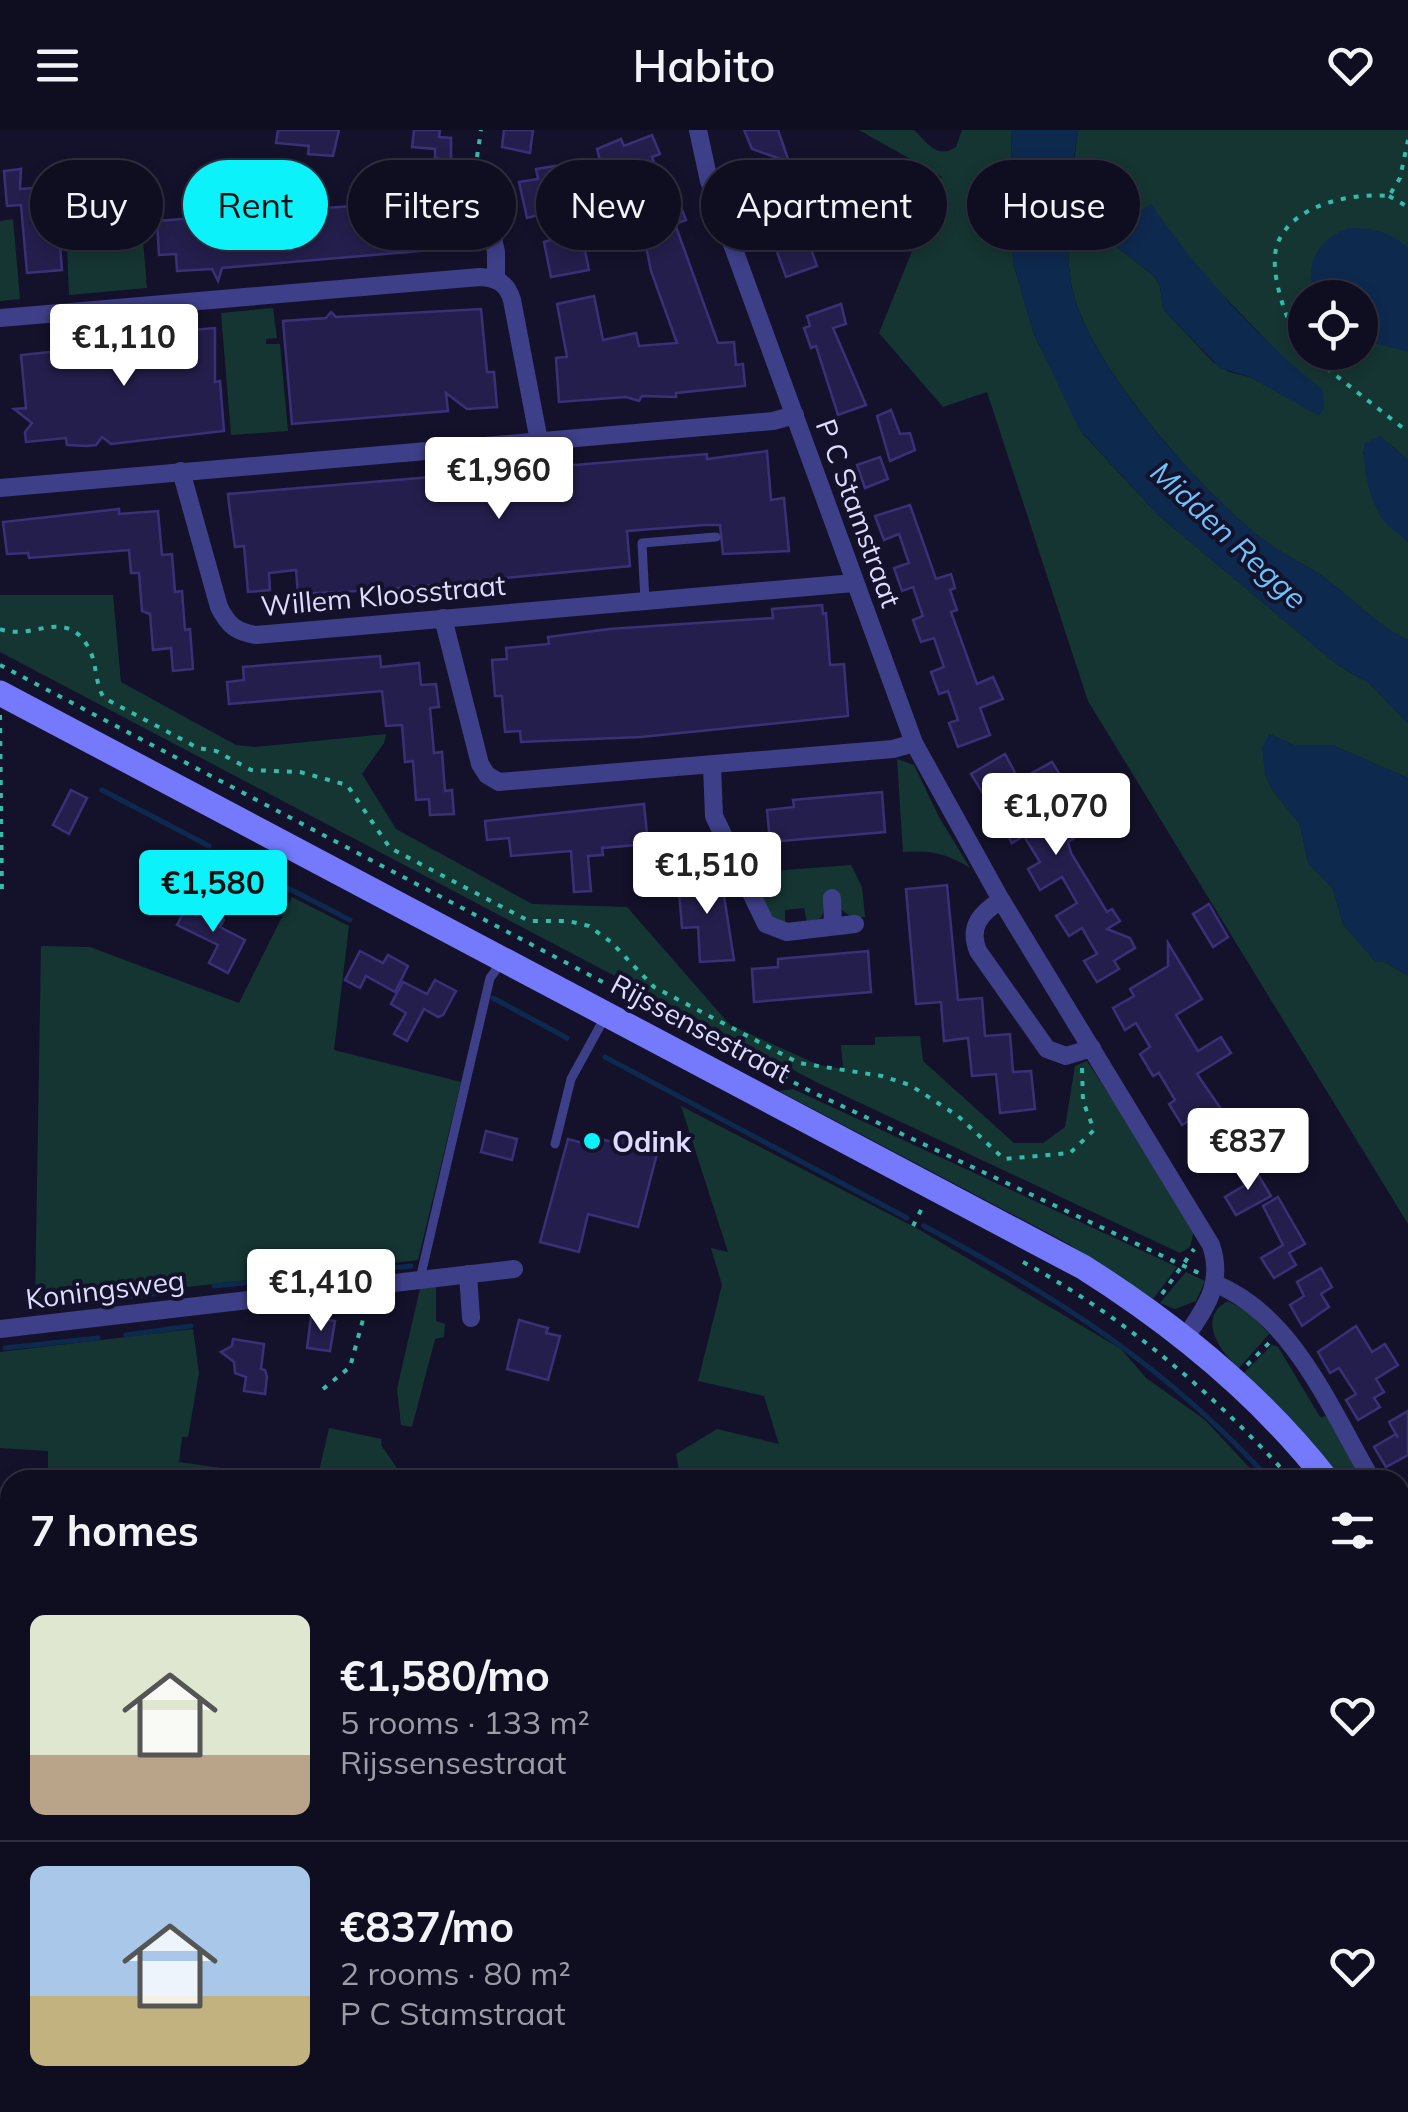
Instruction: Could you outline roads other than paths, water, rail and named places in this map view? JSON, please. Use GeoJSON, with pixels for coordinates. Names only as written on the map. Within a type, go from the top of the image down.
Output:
{"type":"FeatureCollection","features":[{"type":"Feature","properties":{"kind":"main road","name":"Rijssensestraat"},"geometry":{"type":"LineString","coordinates":[[0,693],[504,958],[614,1002],[1044,1244],[1150,1310],[1186,1338],[1262,1407],[1318,1470]]}},
{"type":"Feature","properties":{"kind":"street","name":"P C Stamstraat"},"geometry":{"type":"LineString","coordinates":[[698,130],[709,180],[914,743],[1086,1051],[1200,1226],[1214,1253],[1216,1284]]}},
{"type":"Feature","properties":{"kind":"street"},"geometry":{"type":"LineString","coordinates":[[496,250],[496,280]]}},
{"type":"Feature","properties":{"kind":"street"},"geometry":{"type":"LineString","coordinates":[[0,318],[480,277],[496,280],[506,287],[512,300],[539,441]]}},
{"type":"Feature","properties":{"kind":"street"},"geometry":{"type":"LineString","coordinates":[[0,488],[773,421],[795,415]]}},
{"type":"Feature","properties":{"kind":"street","name":"Willem Kloosstraat"},"geometry":{"type":"LineString","coordinates":[[181,471],[226,622],[239,632],[256,635],[854,583]]}},
{"type":"Feature","properties":{"kind":"street"},"geometry":{"type":"LineString","coordinates":[[443,618],[480,764],[492,778],[508,782],[712,766],[892,749],[914,743]]}},
{"type":"Feature","properties":{"kind":"street"},"geometry":{"type":"LineString","coordinates":[[712,766],[714,816],[762,919],[782,931],[856,924]]}},
{"type":"Feature","properties":{"kind":"street"},"geometry":{"type":"LineString","coordinates":[[832,898],[832,926]]}},
{"type":"Feature","properties":{"kind":"street"},"geometry":{"type":"LineString","coordinates":[[1001,900],[976,922],[976,946],[1047,1049],[1060,1056],[1086,1051]]}},
{"type":"Feature","properties":{"kind":"street","name":"Koningsweg"},"geometry":{"type":"LineString","coordinates":[[0,1329],[514,1269]]}},
{"type":"Feature","properties":{"kind":"street"},"geometry":{"type":"LineString","coordinates":[[468,1274],[471,1318]]}},
{"type":"Feature","properties":{"kind":"street"},"geometry":{"type":"LineString","coordinates":[[1186,1338],[1216,1284],[1250,1300],[1289,1342],[1366,1470]]}},
{"type":"Feature","properties":{"kind":"lane"},"geometry":{"type":"LineString","coordinates":[[645,601],[642,543],[716,537]]}},
{"type":"Feature","properties":{"kind":"lane"},"geometry":{"type":"LineString","coordinates":[[420,1279],[490,978],[504,958]]}},
{"type":"Feature","properties":{"kind":"lane"},"geometry":{"type":"LineString","coordinates":[[556,1144],[571,1079],[614,1002]]}},
{"type":"Feature","properties":{"kind":"water"},"geometry":{"type":"Polygon","coordinates":[[[1011,130],[1078,130],[1074,160],[1011,160],[1011,130]]]}},
{"type":"Feature","properties":{"kind":"water"},"geometry":{"type":"Polygon","coordinates":[[[1151,204],[1230,303],[1288,359],[1288,370],[1300,370],[1323,390],[1324,408],[1319,416],[1250,377],[1220,368],[1163,309],[1160,286],[1154,276],[1121,250],[1140,250],[1140,212],[1151,204]]]}},
{"type":"Feature","properties":{"kind":"water"},"geometry":{"type":"Polygon","coordinates":[[[1348,228],[1380,232],[1408,248],[1408,352],[1378,344],[1378,280],[1312,280],[1315,255],[1337,233],[1348,228]]]}},
{"type":"Feature","properties":{"kind":"water","name":"Midden Regge"},"geometry":{"type":"Polygon","coordinates":[[[1013,250],[1068,250],[1071,282],[1080,313],[1097,348],[1121,386],[1180,459],[1210,492],[1272,546],[1323,577],[1385,627],[1408,640],[1408,723],[1369,683],[1339,666],[1158,515],[1079,429],[1034,334],[1013,250]]]}},
{"type":"Feature","properties":{"kind":"water"},"geometry":{"type":"Polygon","coordinates":[[[1380,436],[1408,460],[1408,542],[1384,521],[1368,483],[1365,443],[1380,436]]]}},
{"type":"Feature","properties":{"kind":"water"},"geometry":{"type":"Polygon","coordinates":[[[1269,734],[1294,745],[1332,745],[1408,778],[1408,976],[1385,962],[1376,962],[1343,924],[1333,889],[1308,863],[1300,824],[1265,775],[1262,748],[1269,734]]]}},
{"type":"Feature","properties":{"kind":"waterway"},"geometry":{"type":"LineString","coordinates":[[102,790],[209,846]]}},
{"type":"Feature","properties":{"kind":"waterway"},"geometry":{"type":"LineString","coordinates":[[280,884],[350,920]]}},
{"type":"Feature","properties":{"kind":"waterway"},"geometry":{"type":"LineString","coordinates":[[493,998],[567,1038]]}},
{"type":"Feature","properties":{"kind":"waterway"},"geometry":{"type":"LineString","coordinates":[[605,1057],[907,1218]]}},
{"type":"Feature","properties":{"kind":"waterway"},"geometry":{"type":"LineString","coordinates":[[924,1226],[1020,1280],[1109,1337],[1191,1403],[1260,1470]]}},
{"type":"Feature","properties":{"kind":"waterway"},"geometry":{"type":"LineString","coordinates":[[214,1286],[411,1266]]}},
{"type":"Feature","properties":{"kind":"waterway"},"geometry":{"type":"LineString","coordinates":[[62,1305],[177,1291]]}},
{"type":"Feature","properties":{"kind":"waterway"},"geometry":{"type":"LineString","coordinates":[[126,1335],[191,1326]]}},
{"type":"Feature","properties":{"kind":"waterway"},"geometry":{"type":"LineString","coordinates":[[5,1348],[98,1338]]}},
{"type":"Feature","properties":{"kind":"place","name":"Odink"},"geometry":{"type":"Point","coordinates":[592,1141]}}]}
